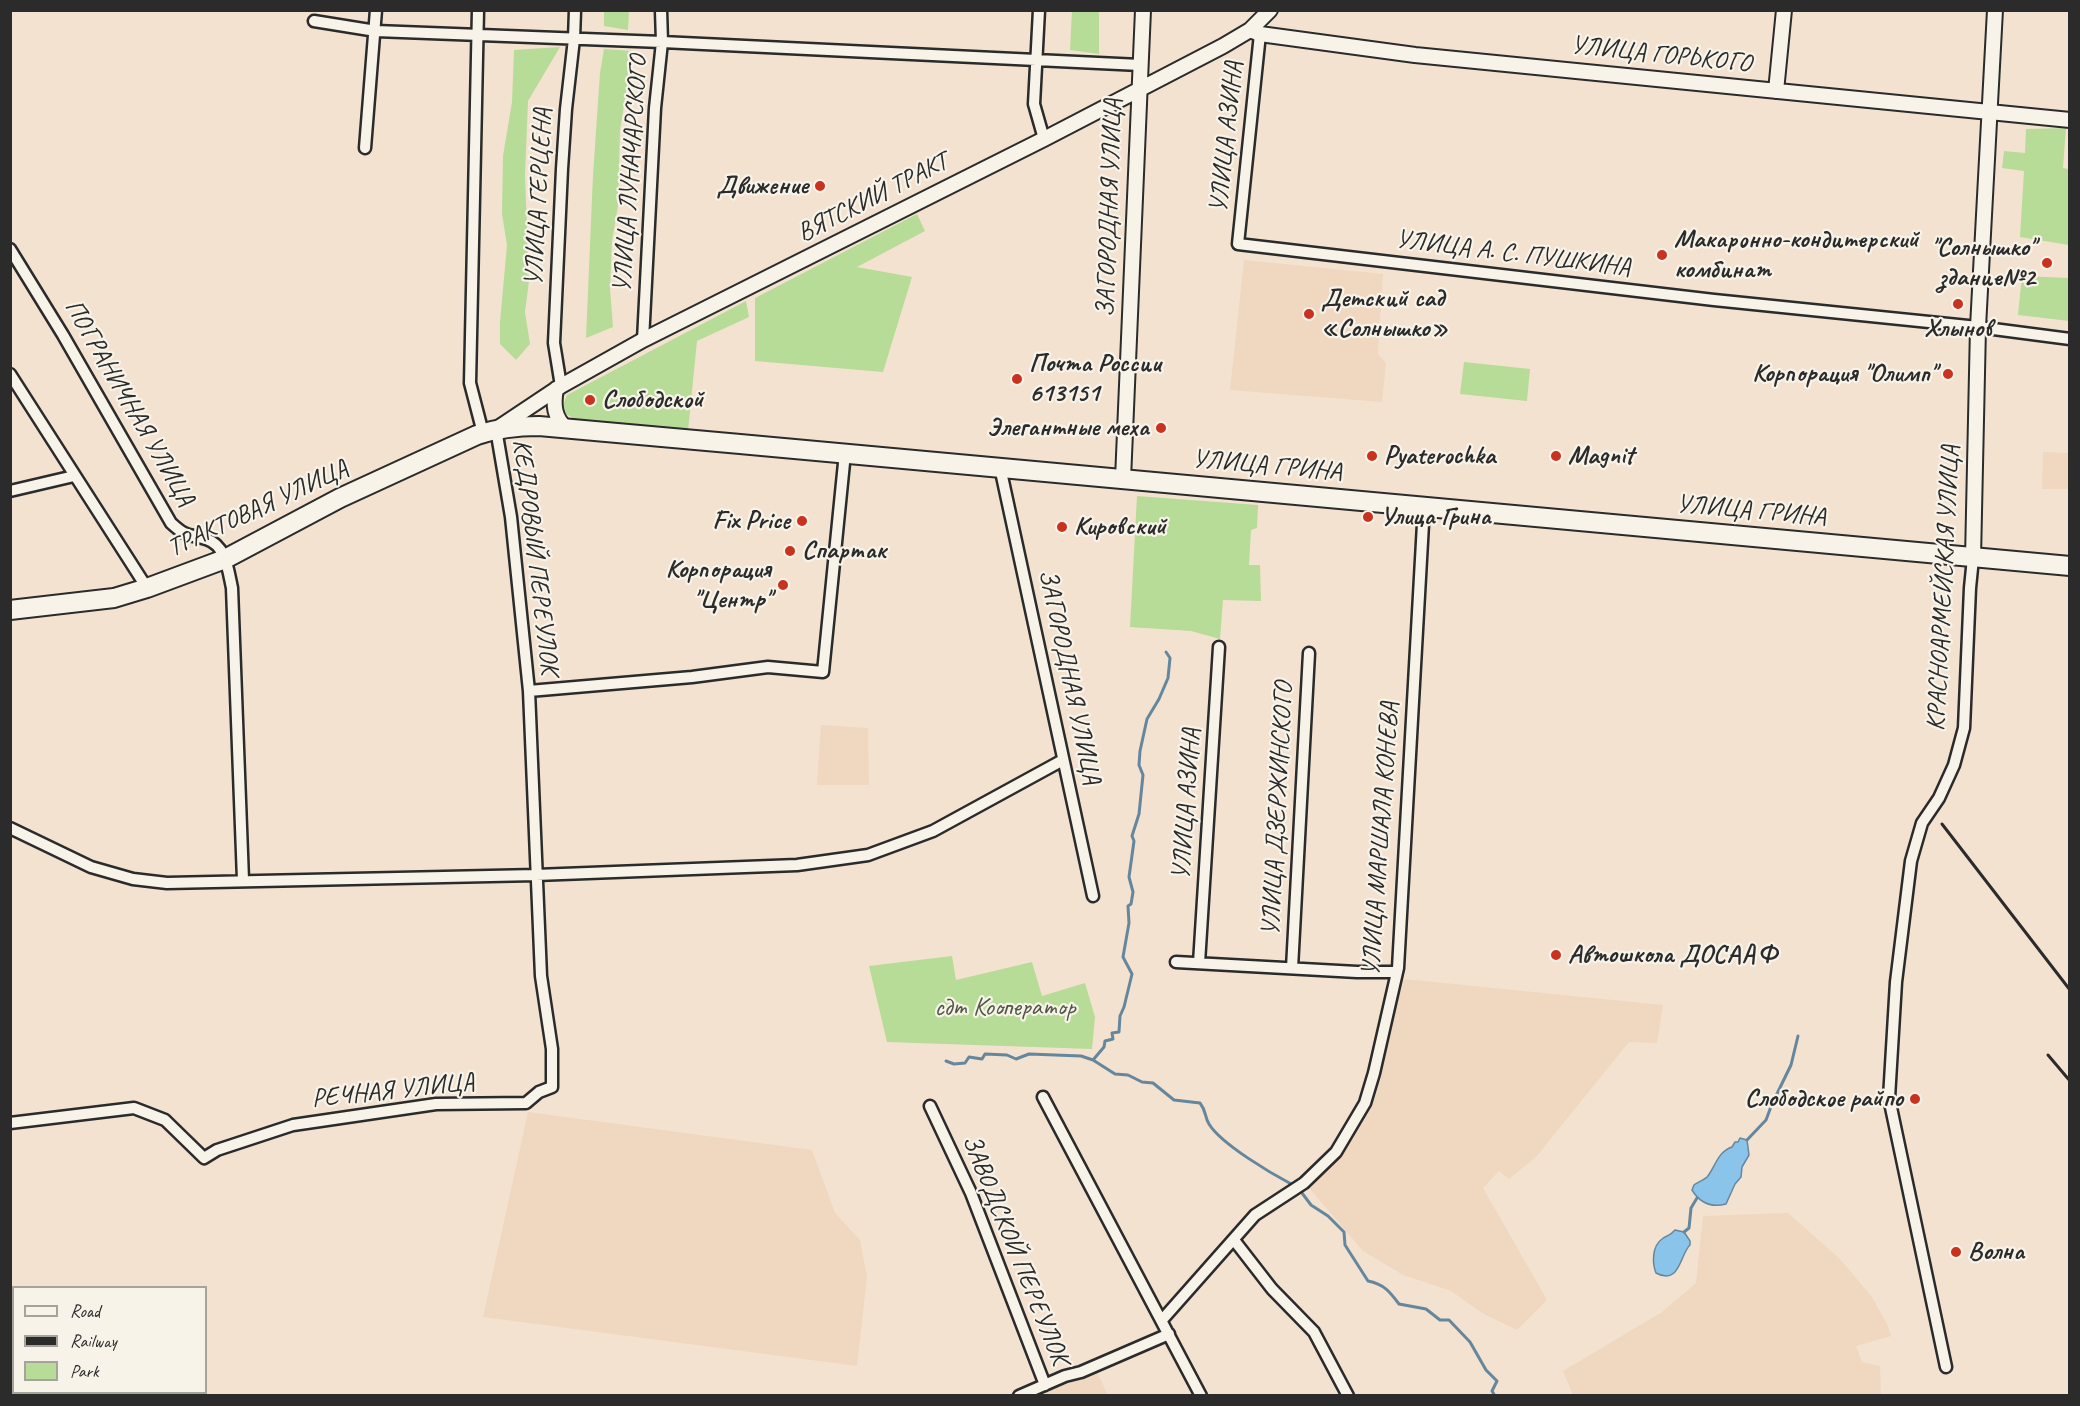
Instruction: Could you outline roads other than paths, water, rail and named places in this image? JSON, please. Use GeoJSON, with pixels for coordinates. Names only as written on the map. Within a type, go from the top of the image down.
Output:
{"type":"FeatureCollection","features":[{"type":"Feature","properties":{"kind":"highway","name":"УЛИЦА ГРИНА"},"geometry":{"type":"LineString","coordinates":[[489,431],[518,426],[567,429],[2070,566]]}},
{"type":"Feature","properties":{"kind":"highway","name":"ТРАКТОВАЯ УЛИЦА"},"geometry":{"type":"LineString","coordinates":[[10,610],[114,598],[225,559],[340,498],[489,431]]}},
{"type":"Feature","properties":{"kind":"main road","name":"ЗАГОРОДНАЯ УЛИЦА"},"geometry":{"type":"LineString","coordinates":[[1123,479],[1143,10]]}},
{"type":"Feature","properties":{"kind":"main road","name":"ВЯТСКИЙ ТРАКТ"},"geometry":{"type":"LineString","coordinates":[[489,431],[559,387],[643,340],[1255,32],[1270,10]]}},
{"type":"Feature","properties":{"kind":"main road"},"geometry":{"type":"LineString","coordinates":[[1776,91],[1784,10]]}},
{"type":"Feature","properties":{"kind":"main road","name":"КРАСНОАРМЕЙСКАЯ УЛИЦА"},"geometry":{"type":"LineString","coordinates":[[1973,558],[1978,327],[1995,10]]}},
{"type":"Feature","properties":{"kind":"main road","name":"УЛИЦА ГОРЬКОГО"},"geometry":{"type":"LineString","coordinates":[[1255,32],[1415,55],[2070,120]]}},
{"type":"Feature","properties":{"kind":"main road"},"geometry":{"type":"LineString","coordinates":[[559,387],[554,397],[555,412],[561,424],[567,429]]}},
{"type":"Feature","properties":{"kind":"street"},"geometry":{"type":"LineString","coordinates":[[365,148],[376,10]]}},
{"type":"Feature","properties":{"kind":"street"},"geometry":{"type":"LineString","coordinates":[[478,10],[470,383],[489,431]]}},
{"type":"Feature","properties":{"kind":"street","name":"УЛИЦА ГЕРЦЕНА"},"geometry":{"type":"LineString","coordinates":[[559,387],[554,343],[563,157],[575,10]]}},
{"type":"Feature","properties":{"kind":"street","name":"УЛИЦА ЛУНАЧАРСКОГО"},"geometry":{"type":"LineString","coordinates":[[643,340],[662,42],[661,10]]}},
{"type":"Feature","properties":{"kind":"street"},"geometry":{"type":"LineString","coordinates":[[1038,10],[1034,104],[1044,139]]}},
{"type":"Feature","properties":{"kind":"street"},"geometry":{"type":"LineString","coordinates":[[314,21],[376,31],[1140,64]]}},
{"type":"Feature","properties":{"kind":"street","name":"УЛИЦА АЗИНА"},"geometry":{"type":"LineString","coordinates":[[1238,244],[1255,32]]}},
{"type":"Feature","properties":{"kind":"street","name":"УЛИЦА А. С. ПУШКИНА"},"geometry":{"type":"LineString","coordinates":[[1238,244],[2070,339]]}},
{"type":"Feature","properties":{"kind":"street","name":"ПОГРАНИЧНАЯ УЛИЦА"},"geometry":{"type":"LineString","coordinates":[[10,249],[63,334],[171,523],[184,535],[209,540],[218,545],[225,559]]}},
{"type":"Feature","properties":{"kind":"street"},"geometry":{"type":"LineString","coordinates":[[10,374],[147,588]]}},
{"type":"Feature","properties":{"kind":"street","name":"КЕДРОВЫЙ ПЕРЕУЛОК"},"geometry":{"type":"LineString","coordinates":[[489,431],[511,517],[529,692],[541,976],[552,1049],[552,1087]]}},
{"type":"Feature","properties":{"kind":"street","name":"КЕДРОВЫЙ ПЕРЕУЛОК"},"geometry":{"type":"LineString","coordinates":[[529,692],[692,677],[768,667],[823,672],[845,453]]}},
{"type":"Feature","properties":{"kind":"street","name":"ЗАГОРОДНАЯ УЛИЦА"},"geometry":{"type":"LineString","coordinates":[[1000,467],[1093,896]]}},
{"type":"Feature","properties":{"kind":"street"},"geometry":{"type":"LineString","coordinates":[[10,491],[74,476]]}},
{"type":"Feature","properties":{"kind":"street","name":"УЛИЦА МАРШАЛА КОНЕВА"},"geometry":{"type":"LineString","coordinates":[[1162,1320],[1255,1215],[1298,1187],[1336,1152],[1365,1104],[1397,972],[1425,506]]}},
{"type":"Feature","properties":{"kind":"street","name":"КРАСНОАРМЕЙСКАЯ УЛИЦА"},"geometry":{"type":"LineString","coordinates":[[1946,1366],[1889,1098],[1896,982],[1911,861],[1922,823],[1939,798],[1954,765],[1964,728],[1973,558]]}},
{"type":"Feature","properties":{"kind":"street"},"geometry":{"type":"LineString","coordinates":[[225,559],[232,588],[243,880]]}},
{"type":"Feature","properties":{"kind":"street","name":"УЛИЦА АЗИНА"},"geometry":{"type":"LineString","coordinates":[[1199,963],[1219,647]]}},
{"type":"Feature","properties":{"kind":"street","name":"УЛИЦА ДЗЕРЖИНСКОГО"},"geometry":{"type":"LineString","coordinates":[[1292,968],[1309,653]]}},
{"type":"Feature","properties":{"kind":"street"},"geometry":{"type":"LineString","coordinates":[[10,828],[91,867],[133,879],[167,882],[537,875],[797,865],[868,855],[933,831],[1063,760]]}},
{"type":"Feature","properties":{"kind":"street"},"geometry":{"type":"LineString","coordinates":[[1176,962],[1397,972]]}},
{"type":"Feature","properties":{"kind":"street","name":"РЕЧНАЯ УЛИЦА"},"geometry":{"type":"LineString","coordinates":[[10,1123],[134,1108],[165,1120],[204,1158],[217,1150],[293,1125],[436,1104],[526,1103],[539,1092],[552,1087]]}},
{"type":"Feature","properties":{"kind":"street"},"geometry":{"type":"LineString","coordinates":[[1043,1097],[1201,1395]]}},
{"type":"Feature","properties":{"kind":"street","name":"ЗАВОДСКОЙ ПЕРЕУЛОК"},"geometry":{"type":"LineString","coordinates":[[930,1106],[971,1193],[1045,1384],[1019,1395]]}},
{"type":"Feature","properties":{"kind":"street"},"geometry":{"type":"LineString","coordinates":[[1234,1240],[1272,1289],[1314,1332],[1348,1395]]}},
{"type":"Feature","properties":{"kind":"street"},"geometry":{"type":"LineString","coordinates":[[1045,1384],[1081,1372],[1169,1334]]}},
{"type":"Feature","properties":{"kind":"water"},"geometry":{"type":"Polygon","coordinates":[[[1740,1138],[1747,1140],[1749,1155],[1742,1167],[1741,1177],[1735,1184],[1726,1204],[1711,1205],[1702,1201],[1692,1190],[1694,1185],[1707,1177],[1720,1156],[1740,1138]]]}},
{"type":"Feature","properties":{"kind":"water"},"geometry":{"type":"Polygon","coordinates":[[[1675,1230],[1684,1232],[1690,1245],[1675,1272],[1664,1276],[1656,1273],[1655,1250],[1659,1242],[1675,1230]]]}},
{"type":"Feature","properties":{"kind":"waterway"},"geometry":{"type":"LineString","coordinates":[[1093,1060],[1104,1047],[1105,1041],[1113,1039],[1112,1033],[1119,1032],[1120,1016],[1132,974],[1123,957],[1129,923],[1128,906],[1131,904],[1133,892],[1129,877],[1134,841],[1132,836],[1139,814],[1143,775],[1139,765],[1140,751],[1147,719],[1168,678],[1170,658],[1166,652]]}},
{"type":"Feature","properties":{"kind":"waterway"},"geometry":{"type":"LineString","coordinates":[[1747,1140],[1766,1120],[1791,1065],[1798,1036]]}},
{"type":"Feature","properties":{"kind":"waterway"},"geometry":{"type":"LineString","coordinates":[[946,1061],[954,1064],[965,1063],[969,1057],[982,1059],[985,1054],[1007,1055],[1016,1059],[1029,1054],[1081,1056],[1093,1060],[1115,1074],[1128,1075],[1142,1082],[1153,1083],[1174,1100],[1200,1103],[1209,1124],[1224,1140],[1260,1166],[1293,1185]]}},
{"type":"Feature","properties":{"kind":"waterway"},"geometry":{"type":"LineString","coordinates":[[1299,1189],[1311,1205],[1328,1216],[1344,1232],[1345,1245],[1368,1281],[1386,1289],[1399,1304],[1426,1309],[1440,1320],[1449,1320],[1470,1342],[1486,1370],[1497,1381],[1492,1391],[1495,1396]]}},
{"type":"Feature","properties":{"kind":"waterway"},"geometry":{"type":"LineString","coordinates":[[1684,1232],[1689,1228],[1691,1208],[1697,1198]]}},
{"type":"Feature","properties":{"kind":"railway"},"geometry":{"type":"LineString","coordinates":[[1942,824],[2070,990]]}},
{"type":"Feature","properties":{"kind":"railway"},"geometry":{"type":"LineString","coordinates":[[2048,1055],[2070,1081]]}},
{"type":"Feature","properties":{"kind":"place","name":"Движение"},"geometry":{"type":"Point","coordinates":[820,186]}},
{"type":"Feature","properties":{"kind":"place","name":"Макаронно-кондитерский комбинат"},"geometry":{"type":"Point","coordinates":[1662,255]}},
{"type":"Feature","properties":{"kind":"place","name":"\"Солнышко\" здание№2"},"geometry":{"type":"Point","coordinates":[2047,263]}},
{"type":"Feature","properties":{"kind":"place","name":"Хлынов"},"geometry":{"type":"Point","coordinates":[1958,304]}},
{"type":"Feature","properties":{"kind":"place","name":"Детский сад «Солнышко»"},"geometry":{"type":"Point","coordinates":[1309,314]}},
{"type":"Feature","properties":{"kind":"place","name":"Корпорация \"Олимп\""},"geometry":{"type":"Point","coordinates":[1948,374]}},
{"type":"Feature","properties":{"kind":"place","name":"Почта России 613151"},"geometry":{"type":"Point","coordinates":[1017,379]}},
{"type":"Feature","properties":{"kind":"place","name":"Слободской"},"geometry":{"type":"Point","coordinates":[590,400]}},
{"type":"Feature","properties":{"kind":"place","name":"Элегантные меха"},"geometry":{"type":"Point","coordinates":[1161,428]}},
{"type":"Feature","properties":{"kind":"place","name":"Pyaterochka"},"geometry":{"type":"Point","coordinates":[1372,456]}},
{"type":"Feature","properties":{"kind":"place","name":"Magnit"},"geometry":{"type":"Point","coordinates":[1556,456]}},
{"type":"Feature","properties":{"kind":"place","name":"Улица Грина"},"geometry":{"type":"Point","coordinates":[1368,517]}},
{"type":"Feature","properties":{"kind":"place","name":"Fix Price"},"geometry":{"type":"Point","coordinates":[802,521]}},
{"type":"Feature","properties":{"kind":"place","name":"Кировский"},"geometry":{"type":"Point","coordinates":[1062,527]}},
{"type":"Feature","properties":{"kind":"place","name":"Спартак"},"geometry":{"type":"Point","coordinates":[790,551]}},
{"type":"Feature","properties":{"kind":"place","name":"Корпорация \"Центр\""},"geometry":{"type":"Point","coordinates":[783,585]}},
{"type":"Feature","properties":{"kind":"place","name":"Автошкола ДОСААФ"},"geometry":{"type":"Point","coordinates":[1556,955]}},
{"type":"Feature","properties":{"kind":"place","name":"Слободское райпо"},"geometry":{"type":"Point","coordinates":[1915,1099]}},
{"type":"Feature","properties":{"kind":"place","name":"Волна"},"geometry":{"type":"Point","coordinates":[1956,1252]}},
{"type":"Feature","properties":{"kind":"park label","name":"сдт Кооператор"},"geometry":{"type":"Point","coordinates":[1005,1008]}}]}
